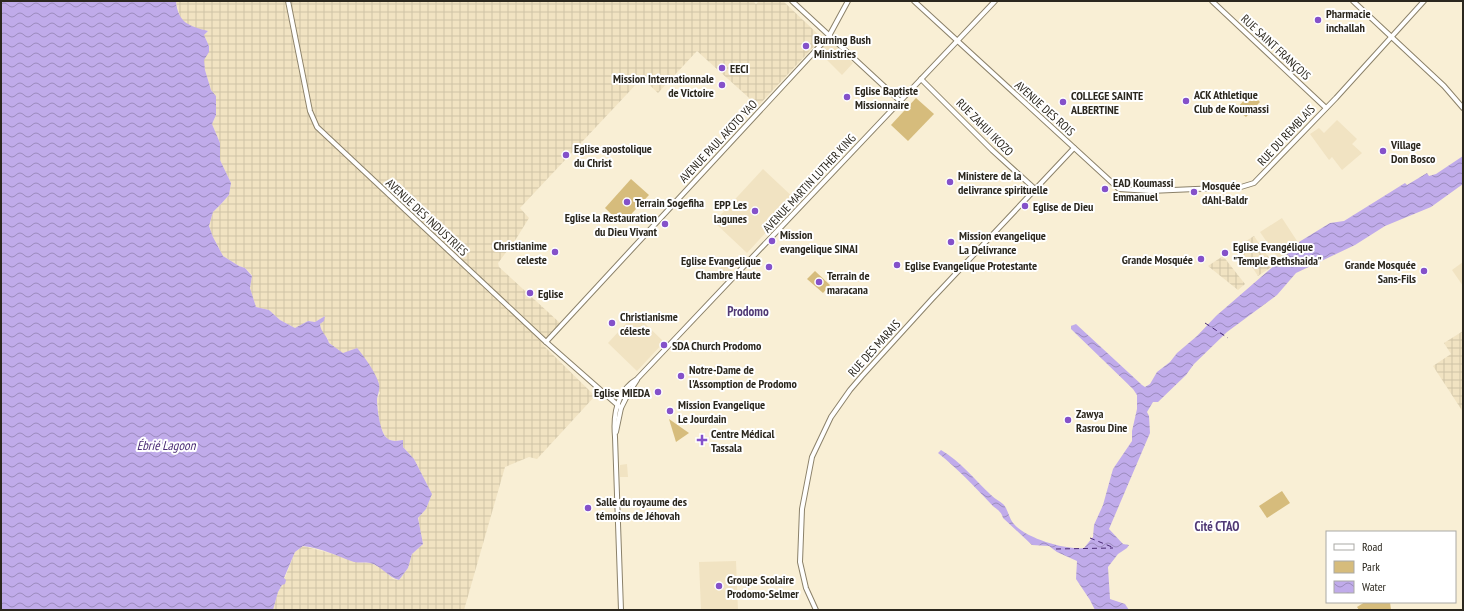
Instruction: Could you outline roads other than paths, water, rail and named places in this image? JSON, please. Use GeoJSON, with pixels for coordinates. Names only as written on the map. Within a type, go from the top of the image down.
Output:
{"type":"FeatureCollection","features":[{"type":"Feature","properties":{"kind":"street","name":"AVENUE DES INDUSTRIES"},"geometry":{"type":"LineString","coordinates":[[288,1],[310,111],[317,127],[546,342],[621,408]]}},
{"type":"Feature","properties":{"kind":"street"},"geometry":{"type":"LineString","coordinates":[[792,1],[900,101]]}},
{"type":"Feature","properties":{"kind":"street","name":"AVENUE PAUL AKOTO YAO"},"geometry":{"type":"LineString","coordinates":[[546,342],[829,36],[848,1]]}},
{"type":"Feature","properties":{"kind":"street","name":"AVENUE DES ROIS"},"geometry":{"type":"LineString","coordinates":[[914,1],[1119,189]]}},
{"type":"Feature","properties":{"kind":"street","name":"AVENUE MARTIN LUTHER KING"},"geometry":{"type":"LineString","coordinates":[[621,610],[614,424],[616,405],[628,386],[637,379],[995,1]]}},
{"type":"Feature","properties":{"kind":"street","name":"RUE SAINT FRANÇOIS"},"geometry":{"type":"LineString","coordinates":[[1212,1],[1326,108]]}},
{"type":"Feature","properties":{"kind":"street"},"geometry":{"type":"LineString","coordinates":[[1353,1],[1444,86],[1463,108]]}},
{"type":"Feature","properties":{"kind":"street","name":"RUE DU REMBLAIS"},"geometry":{"type":"LineString","coordinates":[[1119,189],[1150,191],[1242,187],[1252,184],[1259,179],[1326,108],[1424,1]]}},
{"type":"Feature","properties":{"kind":"street","name":"RUE ZAHUI IKOZO"},"geometry":{"type":"LineString","coordinates":[[921,79],[992,150],[1035,190]]}},
{"type":"Feature","properties":{"kind":"street","name":"RUE DES MARAIS"},"geometry":{"type":"LineString","coordinates":[[816,610],[806,588],[800,562],[802,509],[812,457],[828,423],[850,390],[862,376],[1074,148]]}},
{"type":"Feature","properties":{"kind":"street","name":"AVENUE MARTIN LUTHER KING"},"geometry":{"type":"LineString","coordinates":[[615,437],[621,408],[637,379]]}},
{"type":"Feature","properties":{"kind":"water","name":"Ébrié Lagoon"},"geometry":{"type":"Polygon","coordinates":[[[1,1],[176,1],[179,14],[182,19],[190,25],[208,31],[204,35],[209,46],[209,52],[204,60],[205,70],[211,90],[216,96],[216,115],[212,124],[220,143],[220,160],[231,183],[229,195],[213,212],[209,226],[223,256],[245,268],[252,276],[250,288],[256,307],[269,310],[280,320],[295,328],[308,321],[315,322],[325,316],[324,321],[320,324],[329,343],[343,353],[357,348],[374,373],[379,386],[377,403],[382,431],[390,440],[403,440],[403,447],[414,459],[432,494],[426,509],[418,518],[423,544],[412,554],[408,568],[399,580],[395,579],[374,565],[354,562],[323,550],[303,546],[295,552],[284,578],[286,580],[285,584],[282,585],[278,592],[273,610],[1,610],[1,1]]]}},
{"type":"Feature","properties":{"kind":"water"},"geometry":{"type":"Polygon","coordinates":[[[1463,156],[1463,184],[1431,207],[1385,226],[1355,245],[1296,273],[1277,295],[1227,332],[1158,402],[1153,402],[1147,412],[1149,416],[1150,433],[1109,529],[1123,544],[1129,545],[1118,554],[1108,567],[1110,599],[1125,604],[1129,610],[1095,610],[1076,579],[1077,561],[1057,552],[1049,546],[1032,545],[1003,518],[999,511],[966,478],[938,453],[941,450],[948,454],[991,495],[1003,504],[1013,523],[1026,534],[1056,545],[1084,548],[1093,537],[1094,525],[1103,505],[1113,469],[1132,441],[1132,431],[1137,409],[1137,395],[1133,389],[1071,329],[1071,326],[1076,324],[1145,387],[1150,384],[1157,372],[1170,362],[1177,353],[1197,336],[1216,316],[1299,244],[1299,242],[1330,223],[1344,221],[1405,183],[1407,185],[1427,173],[1429,176],[1436,174],[1463,156]]]}},
{"type":"Feature","properties":{"kind":"place","name":"Pharmacie inchallah"},"geometry":{"type":"Point","coordinates":[1318,20]}},
{"type":"Feature","properties":{"kind":"place","name":"Burning Bush Ministries"},"geometry":{"type":"Point","coordinates":[806,46]}},
{"type":"Feature","properties":{"kind":"place","name":"EECI"},"geometry":{"type":"Point","coordinates":[722,68]}},
{"type":"Feature","properties":{"kind":"place","name":"Mission Internationnale de Victoire"},"geometry":{"type":"Point","coordinates":[722,85]}},
{"type":"Feature","properties":{"kind":"place","name":"Eglise Baptiste Missionnaire"},"geometry":{"type":"Point","coordinates":[847,97]}},
{"type":"Feature","properties":{"kind":"place","name":"ACK Athletique Club de Koumassi"},"geometry":{"type":"Point","coordinates":[1186,101]}},
{"type":"Feature","properties":{"kind":"place","name":"COLLEGE SAINTE ALBERTINE"},"geometry":{"type":"Point","coordinates":[1063,102]}},
{"type":"Feature","properties":{"kind":"place","name":"Village Don Bosco"},"geometry":{"type":"Point","coordinates":[1383,151]}},
{"type":"Feature","properties":{"kind":"place","name":"Eglise apostolique du Christ"},"geometry":{"type":"Point","coordinates":[566,155]}},
{"type":"Feature","properties":{"kind":"place","name":"Ministere de la delivrance spirituelle"},"geometry":{"type":"Point","coordinates":[950,182]}},
{"type":"Feature","properties":{"kind":"place","name":"EAD Koumassi Emmanuel"},"geometry":{"type":"Point","coordinates":[1105,189]}},
{"type":"Feature","properties":{"kind":"place","name":"Mosquée dAhl-Baldr"},"geometry":{"type":"Point","coordinates":[1194,192]}},
{"type":"Feature","properties":{"kind":"place","name":"Terrain Sogefiha"},"geometry":{"type":"Point","coordinates":[627,202]}},
{"type":"Feature","properties":{"kind":"place","name":"Eglise de Dieu"},"geometry":{"type":"Point","coordinates":[1025,206]}},
{"type":"Feature","properties":{"kind":"place","name":"EPP Les lagunes"},"geometry":{"type":"Point","coordinates":[755,211]}},
{"type":"Feature","properties":{"kind":"place","name":"Eglise la Restauration du Dieu Vivant"},"geometry":{"type":"Point","coordinates":[665,224]}},
{"type":"Feature","properties":{"kind":"place","name":"Mission evangelique SINAI"},"geometry":{"type":"Point","coordinates":[772,241]}},
{"type":"Feature","properties":{"kind":"place","name":"Mission evangelique La Delivrance"},"geometry":{"type":"Point","coordinates":[951,242]}},
{"type":"Feature","properties":{"kind":"place","name":"Christianime celeste"},"geometry":{"type":"Point","coordinates":[555,252]}},
{"type":"Feature","properties":{"kind":"place","name":"Eglise Evangélique \"Temple Bethshaida\""},"geometry":{"type":"Point","coordinates":[1225,253]}},
{"type":"Feature","properties":{"kind":"place","name":"Grande Mosquée"},"geometry":{"type":"Point","coordinates":[1201,259]}},
{"type":"Feature","properties":{"kind":"place","name":"Eglise Evangelique Protestante"},"geometry":{"type":"Point","coordinates":[897,265]}},
{"type":"Feature","properties":{"kind":"place","name":"Eglise Evangelique Chambre Haute"},"geometry":{"type":"Point","coordinates":[769,267]}},
{"type":"Feature","properties":{"kind":"place","name":"Grande Mosquée Sans-Fils"},"geometry":{"type":"Point","coordinates":[1424,271]}},
{"type":"Feature","properties":{"kind":"place","name":"Terrain de maracana"},"geometry":{"type":"Point","coordinates":[819,282]}},
{"type":"Feature","properties":{"kind":"place","name":"Eglise"},"geometry":{"type":"Point","coordinates":[530,293]}},
{"type":"Feature","properties":{"kind":"place","name":"Christianisme céleste"},"geometry":{"type":"Point","coordinates":[612,323]}},
{"type":"Feature","properties":{"kind":"place","name":"SDA Church Prodomo"},"geometry":{"type":"Point","coordinates":[664,345]}},
{"type":"Feature","properties":{"kind":"place","name":"Notre-Dame de l'Assomption de Prodomo"},"geometry":{"type":"Point","coordinates":[681,376]}},
{"type":"Feature","properties":{"kind":"place","name":"Eglise MIEDA"},"geometry":{"type":"Point","coordinates":[658,392]}},
{"type":"Feature","properties":{"kind":"place","name":"Mission Evangelique Le Jourdain"},"geometry":{"type":"Point","coordinates":[670,411]}},
{"type":"Feature","properties":{"kind":"place","name":"Zawya Rasrou Dine"},"geometry":{"type":"Point","coordinates":[1068,420]}},
{"type":"Feature","properties":{"kind":"place","name":"Centre Médical Tassala"},"geometry":{"type":"Point","coordinates":[702,440]}},
{"type":"Feature","properties":{"kind":"place","name":"Salle du royaume des témoins de Jéhovah"},"geometry":{"type":"Point","coordinates":[588,508]}},
{"type":"Feature","properties":{"kind":"place","name":"Groupe Scolaire Prodomo-Selmer"},"geometry":{"type":"Point","coordinates":[719,586]}},
{"type":"Feature","properties":{"kind":"district","name":"Prodomo"},"geometry":{"type":"Point","coordinates":[748,311]}},
{"type":"Feature","properties":{"kind":"district","name":"Cité CTAO"},"geometry":{"type":"Point","coordinates":[1217,526]}}]}
